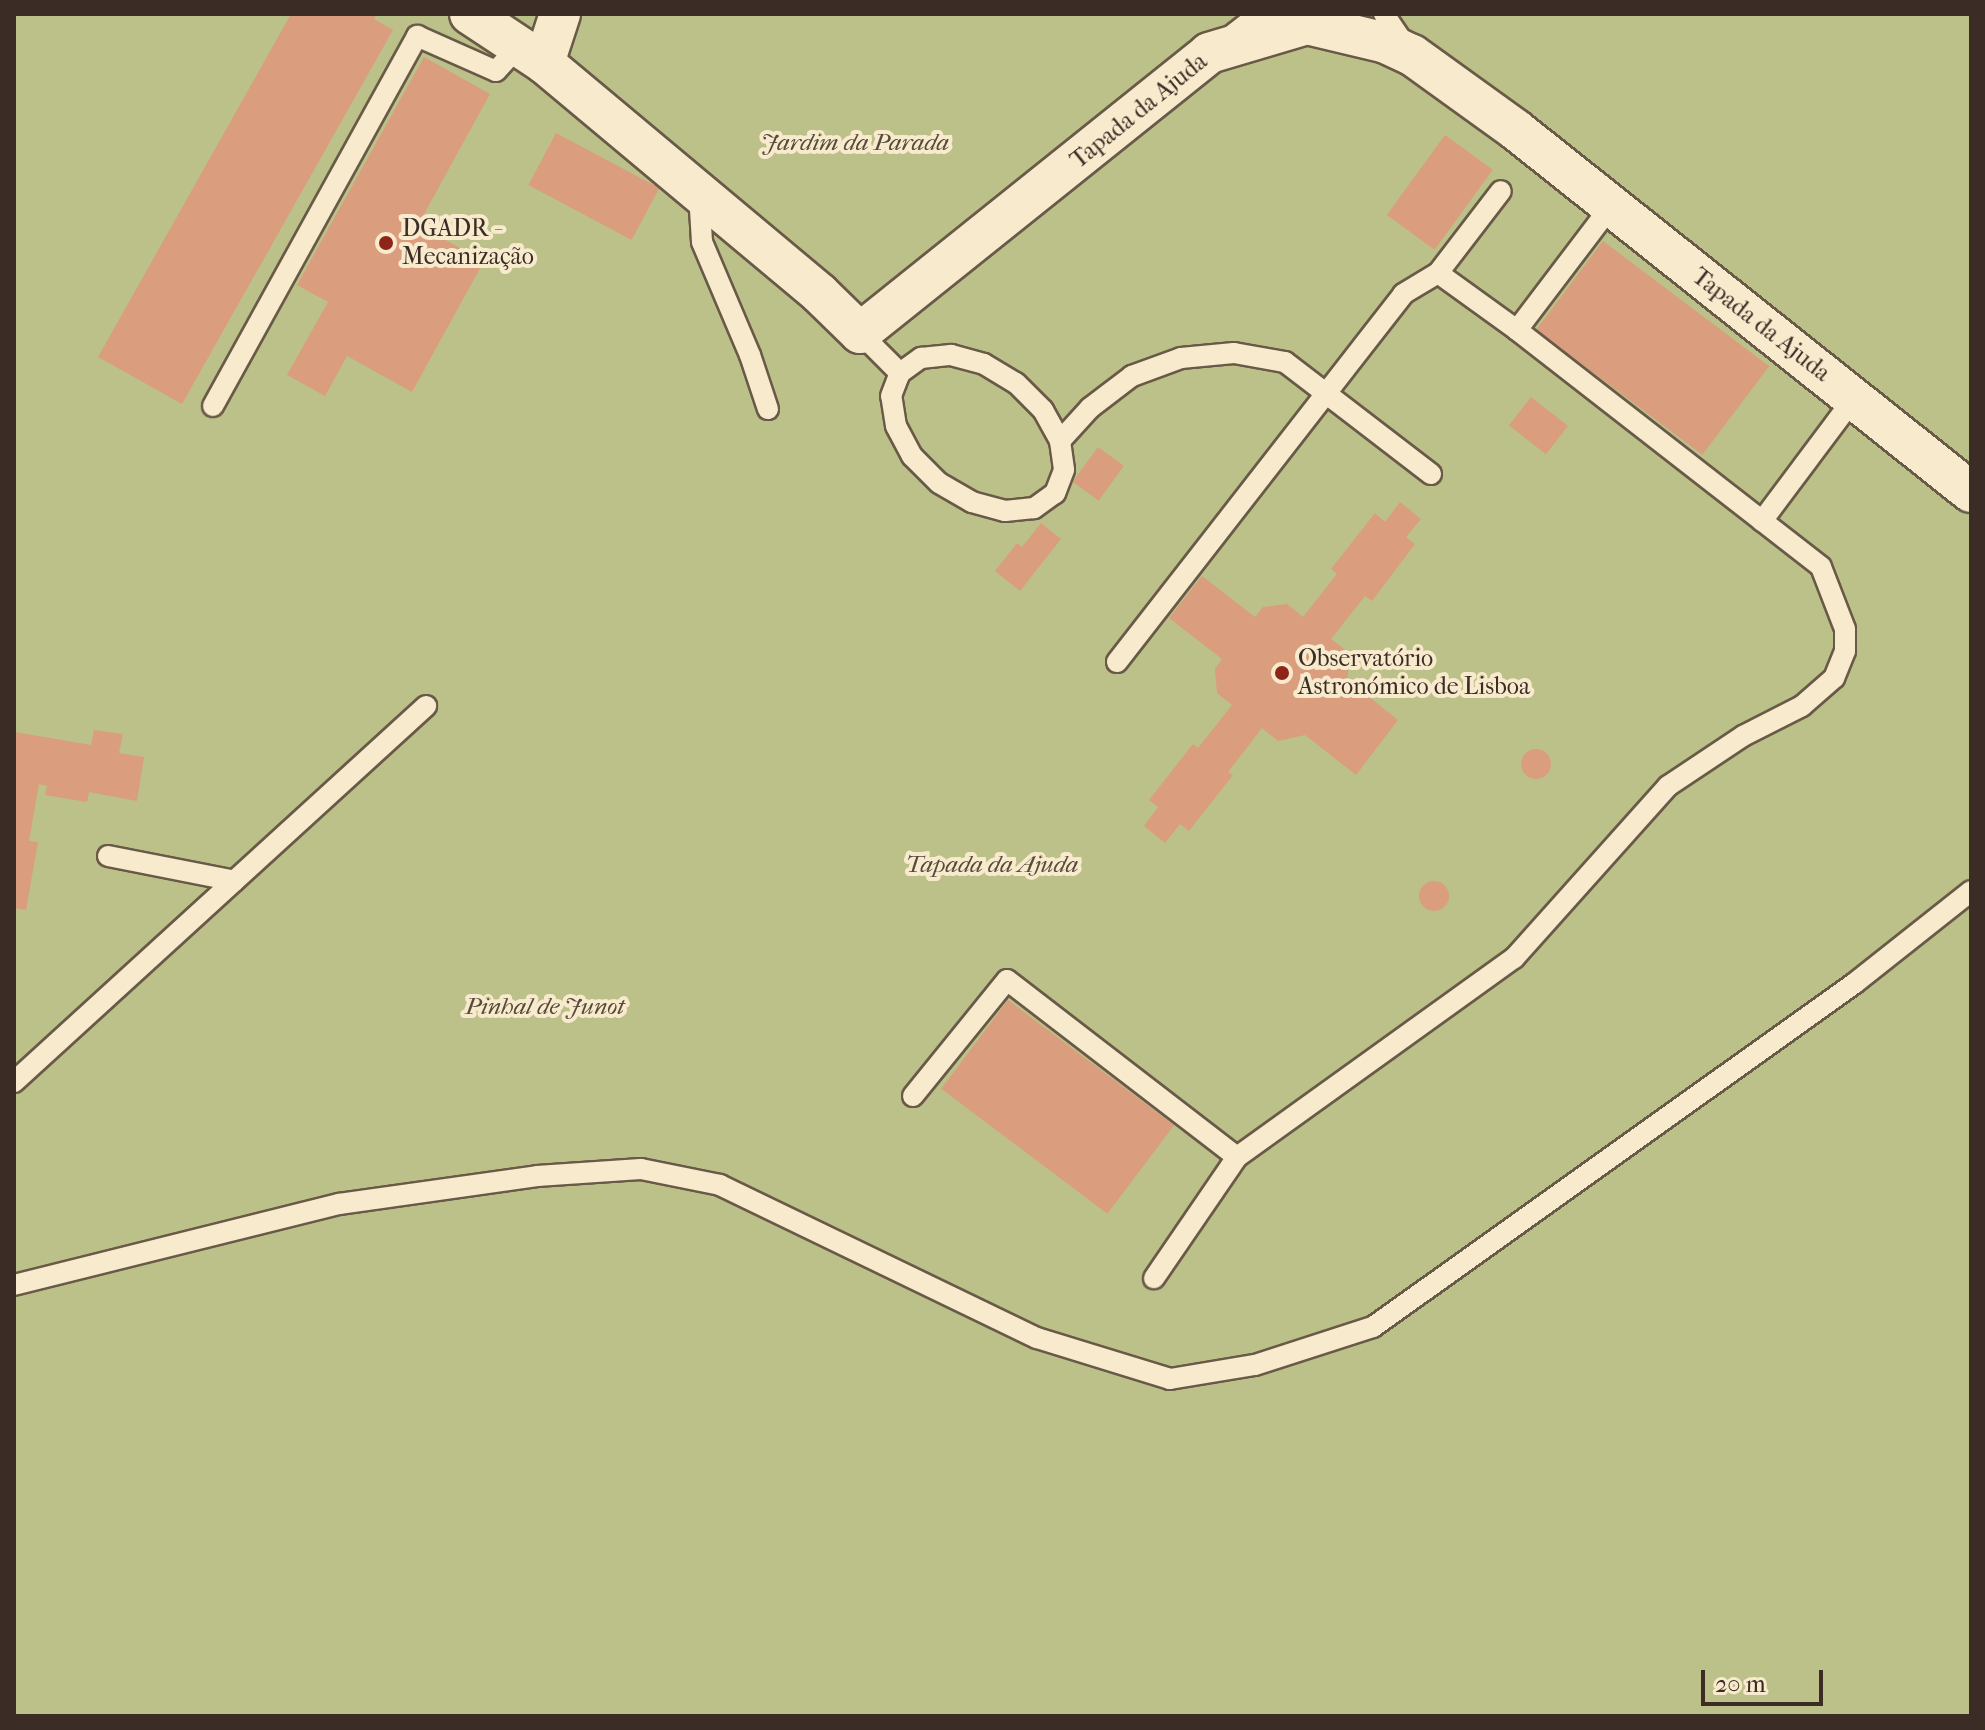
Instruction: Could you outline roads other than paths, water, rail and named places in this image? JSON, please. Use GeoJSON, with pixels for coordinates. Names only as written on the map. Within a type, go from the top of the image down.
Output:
{"type":"FeatureCollection","features":[{"type":"Feature","properties":{"kind":"street"},"geometry":{"type":"LineString","coordinates":[[470,14],[531,56],[699,193],[819,293],[860,333]]}},
{"type":"Feature","properties":{"kind":"street"},"geometry":{"type":"LineString","coordinates":[[531,56],[560,14]]}},
{"type":"Feature","properties":{"kind":"street","name":"Tapada da Ajuda"},"geometry":{"type":"LineString","coordinates":[[860,333],[1209,53],[1307,24],[1386,43],[1412,55],[1611,206],[1971,492]]}},
{"type":"Feature","properties":{"kind":"lane"},"geometry":{"type":"LineString","coordinates":[[1209,53],[1259,14]]}},
{"type":"Feature","properties":{"kind":"lane"},"geometry":{"type":"LineString","coordinates":[[1384,14],[1412,55]]}},
{"type":"Feature","properties":{"kind":"lane"},"geometry":{"type":"LineString","coordinates":[[213,406],[417,36],[496,71],[531,56]]}},
{"type":"Feature","properties":{"kind":"lane"},"geometry":{"type":"LineString","coordinates":[[1117,662],[1403,294],[1438,273],[1501,191]]}},
{"type":"Feature","properties":{"kind":"lane"},"geometry":{"type":"LineString","coordinates":[[699,193],[702,242],[750,355],[768,409]]}},
{"type":"Feature","properties":{"kind":"lane"},"geometry":{"type":"LineString","coordinates":[[1517,330],[1611,206]]}},
{"type":"Feature","properties":{"kind":"lane"},"geometry":{"type":"LineString","coordinates":[[1154,1278],[1237,1157],[1514,958],[1668,786],[1743,736],[1802,706],[1834,678],[1845,651],[1845,629],[1821,567],[1517,330],[1438,273]]}},
{"type":"Feature","properties":{"kind":"lane"},"geometry":{"type":"LineString","coordinates":[[860,333],[900,373]]}},
{"type":"Feature","properties":{"kind":"lane"},"geometry":{"type":"LineString","coordinates":[[1060,441],[1090,408],[1132,376],[1181,358],[1234,353],[1285,362],[1431,474]]}},
{"type":"Feature","properties":{"kind":"lane"},"geometry":{"type":"LineString","coordinates":[[951,355],[984,364],[1016,383],[1043,410],[1060,441],[1064,470],[1055,493],[1034,508],[1005,511],[972,502],[939,483],[912,456],[896,426],[891,396],[900,373],[921,358],[951,355]]}},
{"type":"Feature","properties":{"kind":"lane"},"geometry":{"type":"LineString","coordinates":[[1762,521],[1854,398]]}},
{"type":"Feature","properties":{"kind":"lane"},"geometry":{"type":"LineString","coordinates":[[14,1082],[426,706]]}},
{"type":"Feature","properties":{"kind":"lane"},"geometry":{"type":"LineString","coordinates":[[108,856],[235,881]]}},
{"type":"Feature","properties":{"kind":"lane"},"geometry":{"type":"LineString","coordinates":[[14,1285],[339,1204],[537,1176],[641,1169],[720,1185],[1037,1338],[1170,1379],[1255,1365],[1373,1327],[1843,992],[1971,891]]}},
{"type":"Feature","properties":{"kind":"lane"},"geometry":{"type":"LineString","coordinates":[[913,1096],[1007,980],[1237,1157]]}},
{"type":"Feature","properties":{"kind":"place","name":"DGADR - Mecanização"},"geometry":{"type":"Point","coordinates":[386,243]}},
{"type":"Feature","properties":{"kind":"place","name":"Observatório Astronómico de Lisboa"},"geometry":{"type":"Point","coordinates":[1282,673]}},
{"type":"Feature","properties":{"kind":"park label","name":"Jardim da Parada"},"geometry":{"type":"Point","coordinates":[855,143]}},
{"type":"Feature","properties":{"kind":"park label","name":"Pinhal de Junot"},"geometry":{"type":"Point","coordinates":[545,1007]}}]}
